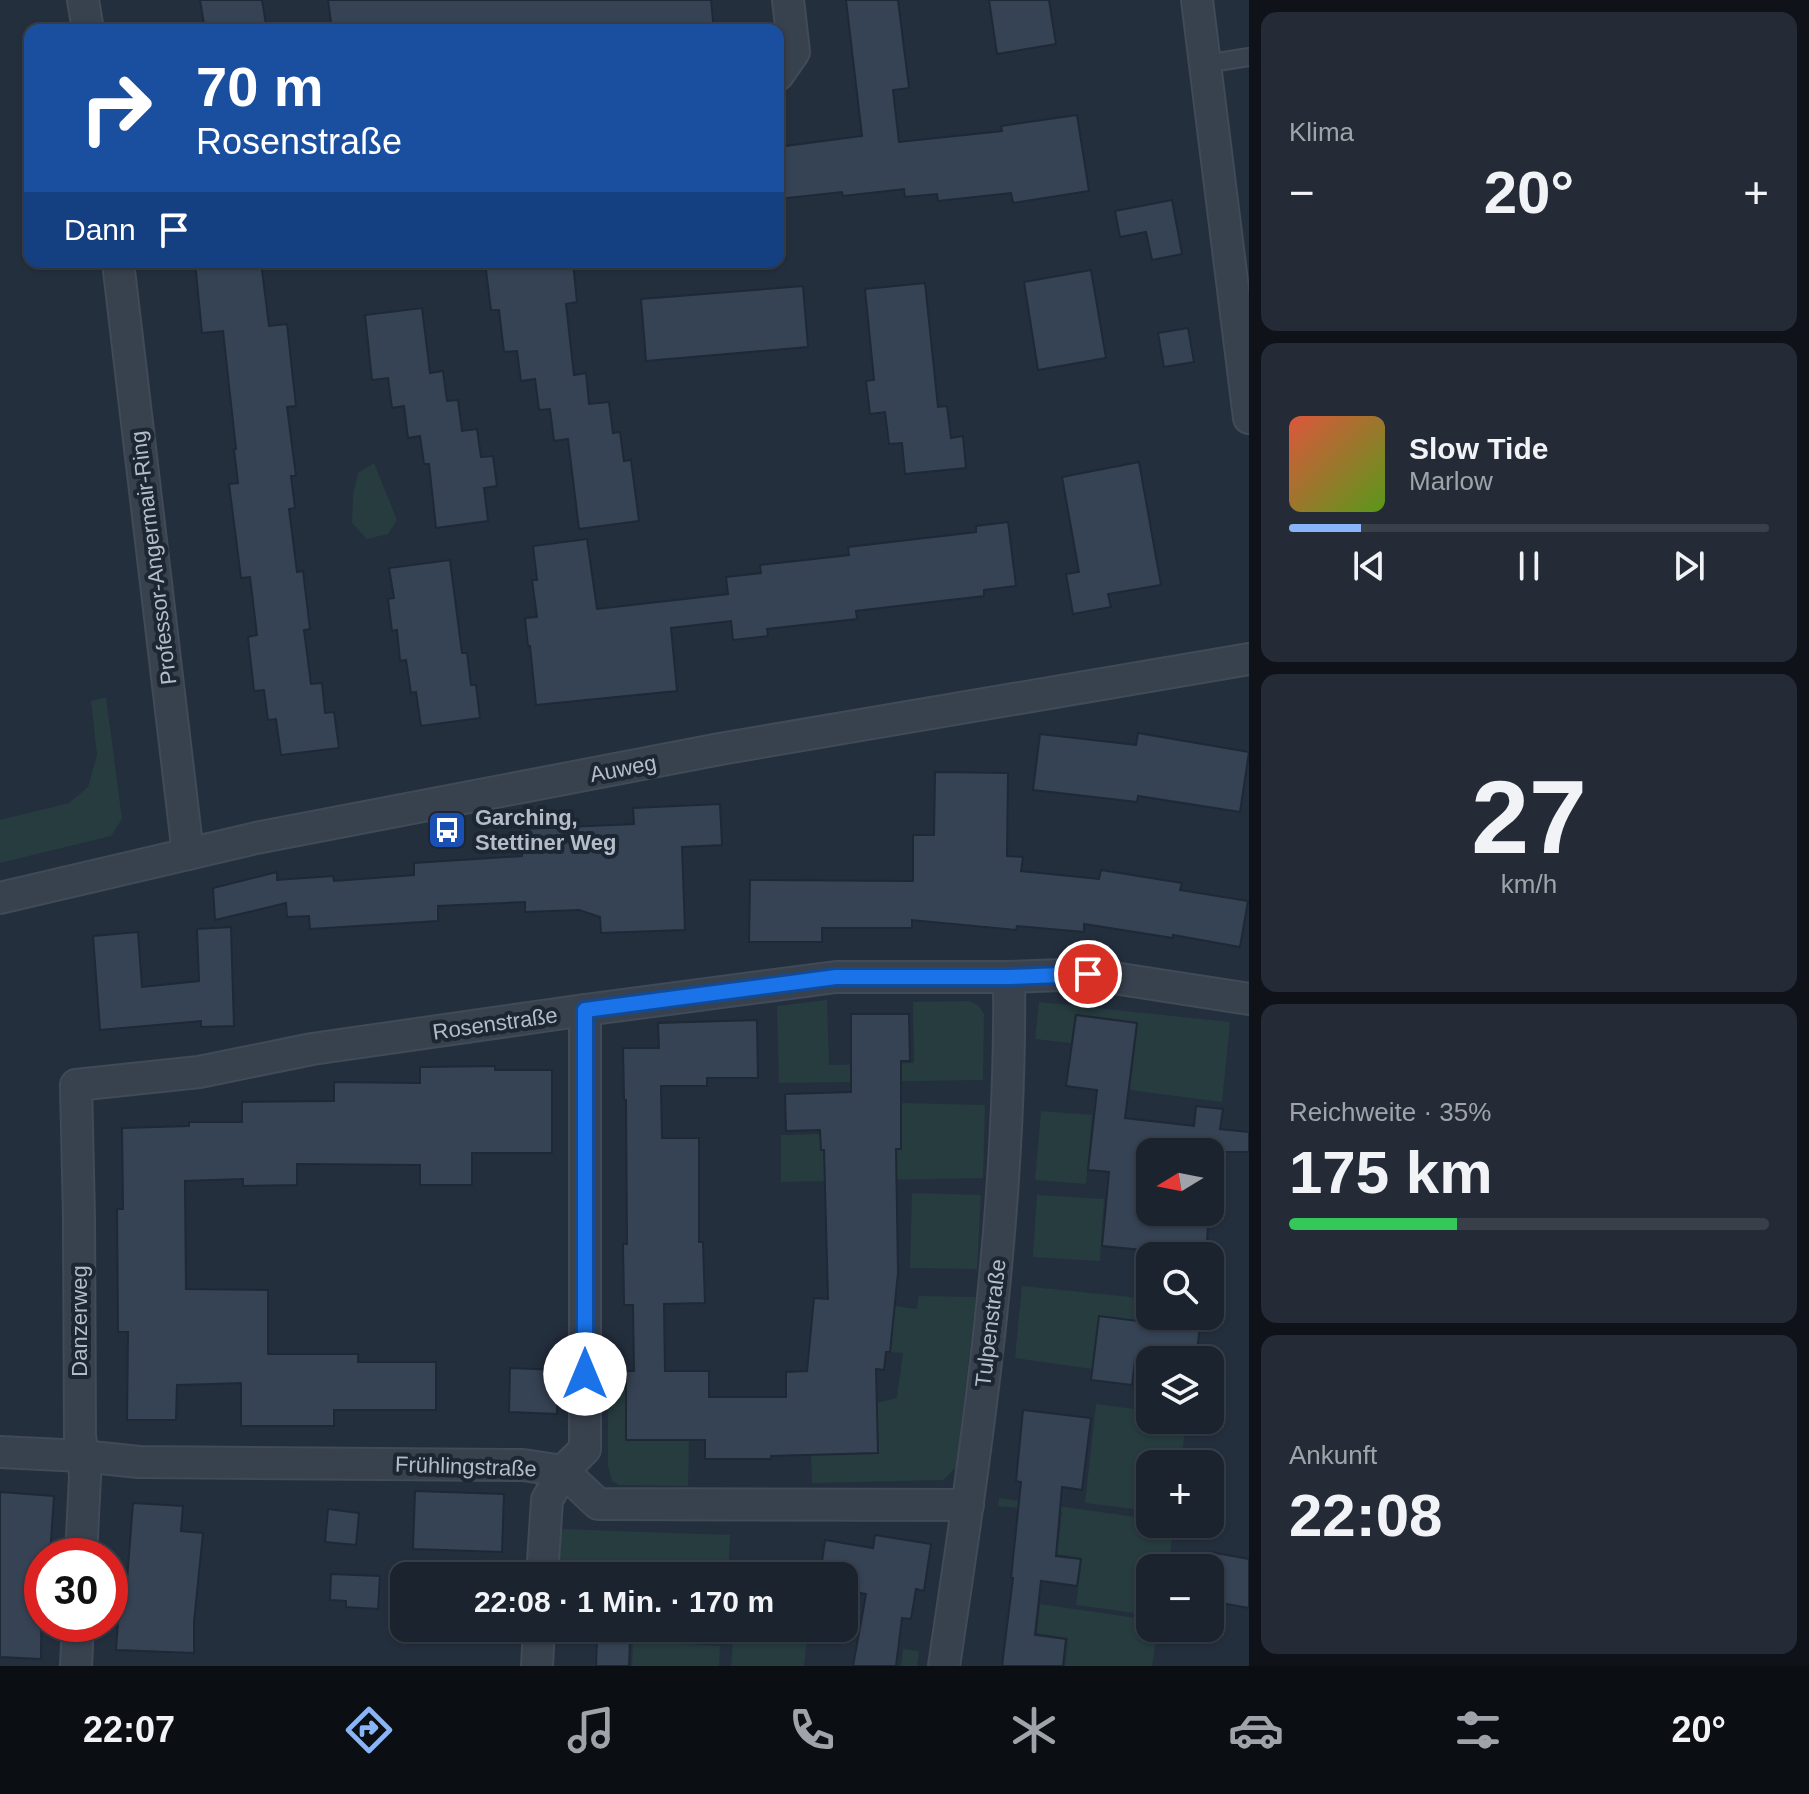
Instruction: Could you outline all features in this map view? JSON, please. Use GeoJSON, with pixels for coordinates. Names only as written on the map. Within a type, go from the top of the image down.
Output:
{"type":"FeatureCollection","features":[{"type":"Feature","properties":{"kind":"street"},"geometry":{"type":"LineString","coordinates":[[83,0],[87,24]]}},
{"type":"Feature","properties":{"kind":"street"},"geometry":{"type":"LineString","coordinates":[[784,66],[794,52],[788,0]]}},
{"type":"Feature","properties":{"kind":"street"},"geometry":{"type":"LineString","coordinates":[[1197,0],[1248,409]]}},
{"type":"Feature","properties":{"kind":"street","name":"Professor-Angermair-Ring"},"geometry":{"type":"LineString","coordinates":[[119,268],[188,854]]}},
{"type":"Feature","properties":{"kind":"street","name":"Auweg"},"geometry":{"type":"LineString","coordinates":[[0,898],[256,838],[720,749],[1249,659]]}},
{"type":"Feature","properties":{"kind":"street","name":"Rosenstraße"},"geometry":{"type":"LineString","coordinates":[[76,1085],[199,1072],[312,1049],[836,977],[1088,974],[1249,999]]}},
{"type":"Feature","properties":{"kind":"street","name":"Tulpenstraße"},"geometry":{"type":"LineString","coordinates":[[944,1666],[968,1505],[999,1235],[1008,1097],[1009,977]]}},
{"type":"Feature","properties":{"kind":"street"},"geometry":{"type":"LineString","coordinates":[[543,1562],[547,1500],[563,1471],[585,1449],[585,1010]]}},
{"type":"Feature","properties":{"kind":"street","name":"Danzerweg"},"geometry":{"type":"LineString","coordinates":[[76,1085],[80,1437],[85,1477],[82,1538]]}},
{"type":"Feature","properties":{"kind":"street","name":"Frühlingstraße"},"geometry":{"type":"LineString","coordinates":[[0,1452],[139,1462],[523,1465],[563,1471],[598,1504],[968,1505]]}},
{"type":"Feature","properties":{"kind":"street"},"geometry":{"type":"LineString","coordinates":[[76,1666],[77,1642]]}},
{"type":"Feature","properties":{"kind":"street"},"geometry":{"type":"LineString","coordinates":[[537,1666],[538,1642]]}},
{"type":"Feature","properties":{"kind":"lane"},"geometry":{"type":"LineString","coordinates":[[1205,64],[1249,57]]}},
{"type":"Feature","properties":{"kind":"green space"},"geometry":{"type":"Polygon","coordinates":[[[374,463],[397,520],[388,534],[367,539],[352,523],[353,495],[358,473],[374,463]]]}},
{"type":"Feature","properties":{"kind":"green space"},"geometry":{"type":"Polygon","coordinates":[[[106,697],[122,819],[111,836],[0,863],[0,820],[69,803],[88,787],[97,755],[91,701],[106,697]]]}},
{"type":"Feature","properties":{"kind":"green space"},"geometry":{"type":"Polygon","coordinates":[[[827,1000],[829,1065],[914,1063],[913,1002],[968,1001],[976,1004],[984,1014],[983,1080],[779,1083],[777,1006],[827,1000]]]}},
{"type":"Feature","properties":{"kind":"green space"},"geometry":{"type":"Polygon","coordinates":[[[1039,1002],[1230,1022],[1222,1102],[1130,1090],[1138,1022],[1075,1014],[1071,1043],[1035,1039],[1039,1002]]]}},
{"type":"Feature","properties":{"kind":"green space"},"geometry":{"type":"Polygon","coordinates":[[[901,1103],[985,1105],[983,1178],[781,1182],[781,1135],[820,1134],[821,1150],[900,1149],[901,1103]]]}},
{"type":"Feature","properties":{"kind":"green space"},"geometry":{"type":"Polygon","coordinates":[[[1041,1111],[1092,1115],[1086,1184],[1035,1180],[1041,1111]]]}},
{"type":"Feature","properties":{"kind":"green space"},"geometry":{"type":"Polygon","coordinates":[[[912,1193],[981,1195],[977,1269],[910,1268],[912,1193]]]}},
{"type":"Feature","properties":{"kind":"green space"},"geometry":{"type":"Polygon","coordinates":[[[1037,1195],[1104,1199],[1100,1261],[1033,1257],[1037,1195]]]}},
{"type":"Feature","properties":{"kind":"green space"},"geometry":{"type":"Polygon","coordinates":[[[1022,1286],[1136,1298],[1136,1320],[1100,1316],[1092,1369],[1015,1358],[1022,1286]]]}},
{"type":"Feature","properties":{"kind":"green space"},"geometry":{"type":"Polygon","coordinates":[[[919,1296],[976,1297],[956,1467],[943,1480],[812,1483],[811,1455],[878,1453],[877,1403],[897,1398],[903,1353],[890,1352],[895,1306],[917,1309],[919,1296]]]}},
{"type":"Feature","properties":{"kind":"green space"},"geometry":{"type":"Polygon","coordinates":[[[608,1371],[626,1371],[626,1440],[689,1440],[688,1486],[619,1485],[612,1481],[608,1466],[608,1371]]]}},
{"type":"Feature","properties":{"kind":"green space"},"geometry":{"type":"Polygon","coordinates":[[[1096,1404],[1136,1409],[1136,1434],[1184,1434],[1183,1450],[1136,1450],[1136,1509],[1085,1503],[1096,1404]]]}},
{"type":"Feature","properties":{"kind":"green space"},"geometry":{"type":"Polygon","coordinates":[[[999,1498],[1136,1517],[1136,1538],[1172,1538],[1170,1554],[1136,1554],[1136,1613],[1076,1605],[1082,1558],[1057,1554],[1062,1512],[998,1506],[999,1498]]]}},
{"type":"Feature","properties":{"kind":"green space"},"geometry":{"type":"Polygon","coordinates":[[[561,1529],[730,1535],[729,1562],[560,1562],[561,1529]]]}},
{"type":"Feature","properties":{"kind":"green space"},"geometry":{"type":"Polygon","coordinates":[[[1040,1604],[1136,1618],[1136,1642],[1156,1642],[1152,1666],[1065,1666],[1068,1638],[1037,1633],[1040,1604]]]}},
{"type":"Feature","properties":{"kind":"green space"},"geometry":{"type":"Polygon","coordinates":[[[633,1642],[720,1646],[719,1666],[632,1666],[633,1642]]]}},
{"type":"Feature","properties":{"kind":"green space"},"geometry":{"type":"Polygon","coordinates":[[[733,1642],[807,1642],[804,1666],[731,1666],[733,1642]]]}},
{"type":"Feature","properties":{"kind":"green space"},"geometry":{"type":"Polygon","coordinates":[[[903,1649],[919,1651],[917,1666],[901,1666],[903,1649]]]}},
{"type":"Feature","properties":{"kind":"building"},"geometry":{"type":"Polygon","coordinates":[[[200,0],[262,0],[266,24],[204,24],[200,0]]]}},
{"type":"Feature","properties":{"kind":"building"},"geometry":{"type":"Polygon","coordinates":[[[328,0],[711,0],[713,24],[331,24],[328,0]]]}},
{"type":"Feature","properties":{"kind":"building"},"geometry":{"type":"Polygon","coordinates":[[[846,0],[898,0],[909,88],[893,90],[899,142],[1002,131],[1001,126],[1077,115],[1089,191],[1013,203],[1011,193],[938,201],[937,194],[905,197],[904,189],[784,198],[784,146],[862,136],[846,0]]]}},
{"type":"Feature","properties":{"kind":"building"},"geometry":{"type":"Polygon","coordinates":[[[989,0],[1049,0],[1056,44],[997,54],[989,0]]]}},
{"type":"Feature","properties":{"kind":"building"},"geometry":{"type":"Polygon","coordinates":[[[1172,200],[1182,254],[1152,260],[1146,232],[1120,237],[1115,211],[1172,200]]]}},
{"type":"Feature","properties":{"kind":"building"},"geometry":{"type":"Polygon","coordinates":[[[196,268],[262,268],[269,326],[287,324],[296,406],[287,407],[296,476],[291,476],[295,508],[289,509],[297,572],[303,571],[310,629],[304,630],[311,684],[322,683],[325,713],[334,712],[339,748],[281,755],[276,719],[268,720],[264,690],[254,691],[248,637],[257,635],[250,577],[241,578],[229,484],[238,483],[223,331],[202,333],[196,268]]]}},
{"type":"Feature","properties":{"kind":"building"},"geometry":{"type":"Polygon","coordinates":[[[486,268],[574,268],[577,302],[566,304],[574,375],[586,373],[589,404],[609,402],[613,433],[620,432],[624,461],[631,460],[639,521],[579,529],[568,439],[554,441],[550,409],[539,410],[535,379],[521,381],[517,351],[504,352],[499,310],[491,310],[486,268]]]}},
{"type":"Feature","properties":{"kind":"building"},"geometry":{"type":"Polygon","coordinates":[[[1091,270],[1106,358],[1038,370],[1024,282],[1091,270]]]}},
{"type":"Feature","properties":{"kind":"building"},"geometry":{"type":"Polygon","coordinates":[[[925,283],[938,407],[947,406],[951,438],[963,436],[966,468],[905,474],[902,443],[889,444],[885,412],[870,414],[866,381],[874,380],[865,289],[925,283]]]}},
{"type":"Feature","properties":{"kind":"building"},"geometry":{"type":"Polygon","coordinates":[[[803,286],[808,347],[646,361],[641,299],[803,286]]]}},
{"type":"Feature","properties":{"kind":"building"},"geometry":{"type":"Polygon","coordinates":[[[422,308],[430,373],[443,371],[447,401],[458,400],[462,431],[477,429],[481,457],[493,456],[497,486],[484,488],[488,521],[436,528],[429,464],[424,464],[420,436],[408,438],[404,406],[392,408],[388,378],[372,380],[365,315],[422,308]]]}},
{"type":"Feature","properties":{"kind":"building"},"geometry":{"type":"Polygon","coordinates":[[[1188,328],[1194,362],[1164,367],[1158,333],[1188,328]]]}},
{"type":"Feature","properties":{"kind":"building"},"geometry":{"type":"Polygon","coordinates":[[[1139,462],[1161,585],[1108,594],[1111,607],[1073,614],[1066,574],[1079,572],[1062,477],[1139,462]]]}},
{"type":"Feature","properties":{"kind":"building"},"geometry":{"type":"Polygon","coordinates":[[[1008,522],[1016,586],[984,590],[984,596],[856,611],[857,619],[767,629],[768,636],[733,640],[731,621],[671,628],[677,691],[536,705],[525,618],[537,617],[532,580],[537,580],[533,546],[587,539],[597,609],[728,594],[726,577],[761,573],[760,565],[849,555],[848,547],[976,532],[976,526],[1008,522]]]}},
{"type":"Feature","properties":{"kind":"building"},"geometry":{"type":"Polygon","coordinates":[[[450,560],[462,653],[467,653],[471,685],[476,685],[480,718],[421,726],[416,692],[411,693],[406,660],[400,661],[397,630],[392,631],[388,599],[394,598],[389,568],[450,560]]]}},
{"type":"Feature","properties":{"kind":"building"},"geometry":{"type":"Polygon","coordinates":[[[1138,733],[1249,752],[1240,812],[1138,796],[1137,802],[1033,790],[1040,734],[1136,745],[1138,733]]]}},
{"type":"Feature","properties":{"kind":"building"},"geometry":{"type":"Polygon","coordinates":[[[935,772],[1008,773],[1007,856],[1023,857],[1021,871],[1099,879],[1101,870],[1182,883],[1180,890],[1248,901],[1240,947],[1084,924],[1084,932],[1017,926],[1016,930],[912,920],[912,928],[822,928],[822,942],[749,942],[750,880],[913,881],[913,835],[934,835],[935,772]]]}},
{"type":"Feature","properties":{"kind":"building"},"geometry":{"type":"Polygon","coordinates":[[[720,804],[722,845],[682,847],[685,930],[601,933],[600,917],[579,910],[525,912],[525,902],[438,906],[438,921],[310,929],[309,916],[287,917],[286,903],[215,920],[213,888],[277,872],[277,880],[333,876],[334,881],[414,875],[414,863],[522,856],[521,829],[634,824],[633,808],[720,804]]]}},
{"type":"Feature","properties":{"kind":"building"},"geometry":{"type":"Polygon","coordinates":[[[231,927],[234,1026],[201,1027],[201,1021],[100,1030],[93,936],[138,932],[142,987],[199,981],[197,929],[231,927]]]}},
{"type":"Feature","properties":{"kind":"building"},"geometry":{"type":"Polygon","coordinates":[[[851,1014],[909,1014],[910,1061],[901,1061],[901,1149],[896,1149],[898,1273],[890,1352],[886,1352],[884,1370],[876,1369],[878,1453],[705,1459],[705,1440],[626,1440],[626,1371],[634,1371],[633,1305],[624,1305],[623,1244],[627,1244],[623,1048],[659,1048],[658,1023],[757,1020],[758,1078],[707,1078],[707,1086],[661,1086],[662,1138],[699,1138],[699,1242],[703,1242],[705,1303],[664,1304],[665,1371],[709,1371],[709,1397],[786,1397],[786,1372],[807,1371],[814,1298],[828,1299],[824,1150],[821,1150],[820,1130],[786,1131],[785,1094],[851,1092],[851,1014]]]}},
{"type":"Feature","properties":{"kind":"building"},"geometry":{"type":"Polygon","coordinates":[[[1076,1015],[1137,1023],[1125,1118],[1194,1126],[1196,1106],[1223,1109],[1220,1129],[1249,1132],[1249,1152],[1224,1152],[1224,1138],[1136,1138],[1136,1226],[1208,1226],[1207,1242],[1136,1242],[1136,1249],[1102,1246],[1109,1172],[1088,1170],[1097,1090],[1066,1086],[1076,1015]]]}},
{"type":"Feature","properties":{"kind":"building"},"geometry":{"type":"Polygon","coordinates":[[[495,1066],[495,1070],[552,1070],[552,1153],[472,1153],[472,1185],[420,1185],[420,1165],[297,1164],[297,1185],[243,1186],[243,1179],[185,1181],[186,1289],[268,1290],[268,1354],[358,1354],[358,1362],[436,1362],[436,1410],[334,1410],[334,1426],[241,1426],[241,1383],[177,1385],[176,1420],[127,1420],[128,1332],[118,1332],[117,1209],[123,1209],[122,1128],[189,1126],[189,1122],[242,1122],[242,1102],[334,1101],[334,1082],[420,1083],[420,1067],[495,1066]]]}},
{"type":"Feature","properties":{"kind":"building"},"geometry":{"type":"Polygon","coordinates":[[[1099,1316],[1136,1321],[1136,1330],[1199,1330],[1198,1346],[1136,1346],[1132,1385],[1091,1380],[1099,1316]]]}},
{"type":"Feature","properties":{"kind":"building"},"geometry":{"type":"Polygon","coordinates":[[[510,1368],[558,1370],[557,1414],[509,1412],[510,1368]]]}},
{"type":"Feature","properties":{"kind":"building"},"geometry":{"type":"Polygon","coordinates":[[[1023,1410],[1091,1418],[1082,1490],[1062,1487],[1056,1556],[1081,1559],[1077,1586],[1041,1581],[1035,1635],[1066,1639],[1063,1666],[1002,1666],[1021,1482],[1016,1481],[1023,1410]]]}},
{"type":"Feature","properties":{"kind":"building"},"geometry":{"type":"Polygon","coordinates":[[[415,1491],[504,1494],[502,1552],[413,1549],[415,1491]]]}},
{"type":"Feature","properties":{"kind":"building"},"geometry":{"type":"Polygon","coordinates":[[[0,1492],[54,1496],[51,1538],[24,1538],[24,1642],[41,1642],[41,1659],[0,1657],[0,1492]]]}},
{"type":"Feature","properties":{"kind":"building"},"geometry":{"type":"Polygon","coordinates":[[[133,1503],[183,1506],[181,1531],[203,1533],[194,1653],[116,1650],[117,1642],[128,1642],[128,1567],[133,1503]]]}},
{"type":"Feature","properties":{"kind":"building"},"geometry":{"type":"Polygon","coordinates":[[[328,1509],[359,1513],[356,1545],[325,1542],[328,1509]]]}},
{"type":"Feature","properties":{"kind":"building"},"geometry":{"type":"Polygon","coordinates":[[[875,1535],[931,1544],[924,1591],[916,1589],[911,1619],[902,1618],[896,1666],[853,1666],[866,1594],[858,1593],[858,1562],[822,1562],[825,1540],[873,1548],[875,1535]]]}},
{"type":"Feature","properties":{"kind":"building"},"geometry":{"type":"Polygon","coordinates":[[[1224,1555],[1249,1559],[1249,1608],[1224,1604],[1224,1555]]]}},
{"type":"Feature","properties":{"kind":"building"},"geometry":{"type":"Polygon","coordinates":[[[331,1574],[380,1576],[378,1609],[346,1607],[346,1601],[330,1600],[331,1574]]]}},
{"type":"Feature","properties":{"kind":"building"},"geometry":{"type":"Polygon","coordinates":[[[597,1642],[630,1642],[629,1666],[596,1666],[597,1642]]]}},
{"type":"Feature","properties":{"kind":"place","name":"Garching, Stettiner Weg"},"geometry":{"type":"Point","coordinates":[447,830]}},
{"type":"Feature","properties":{"kind":"route"},"geometry":{"type":"LineString","coordinates":[[585,1374],[585,1010],[836,977],[1088,974]]}}]}
